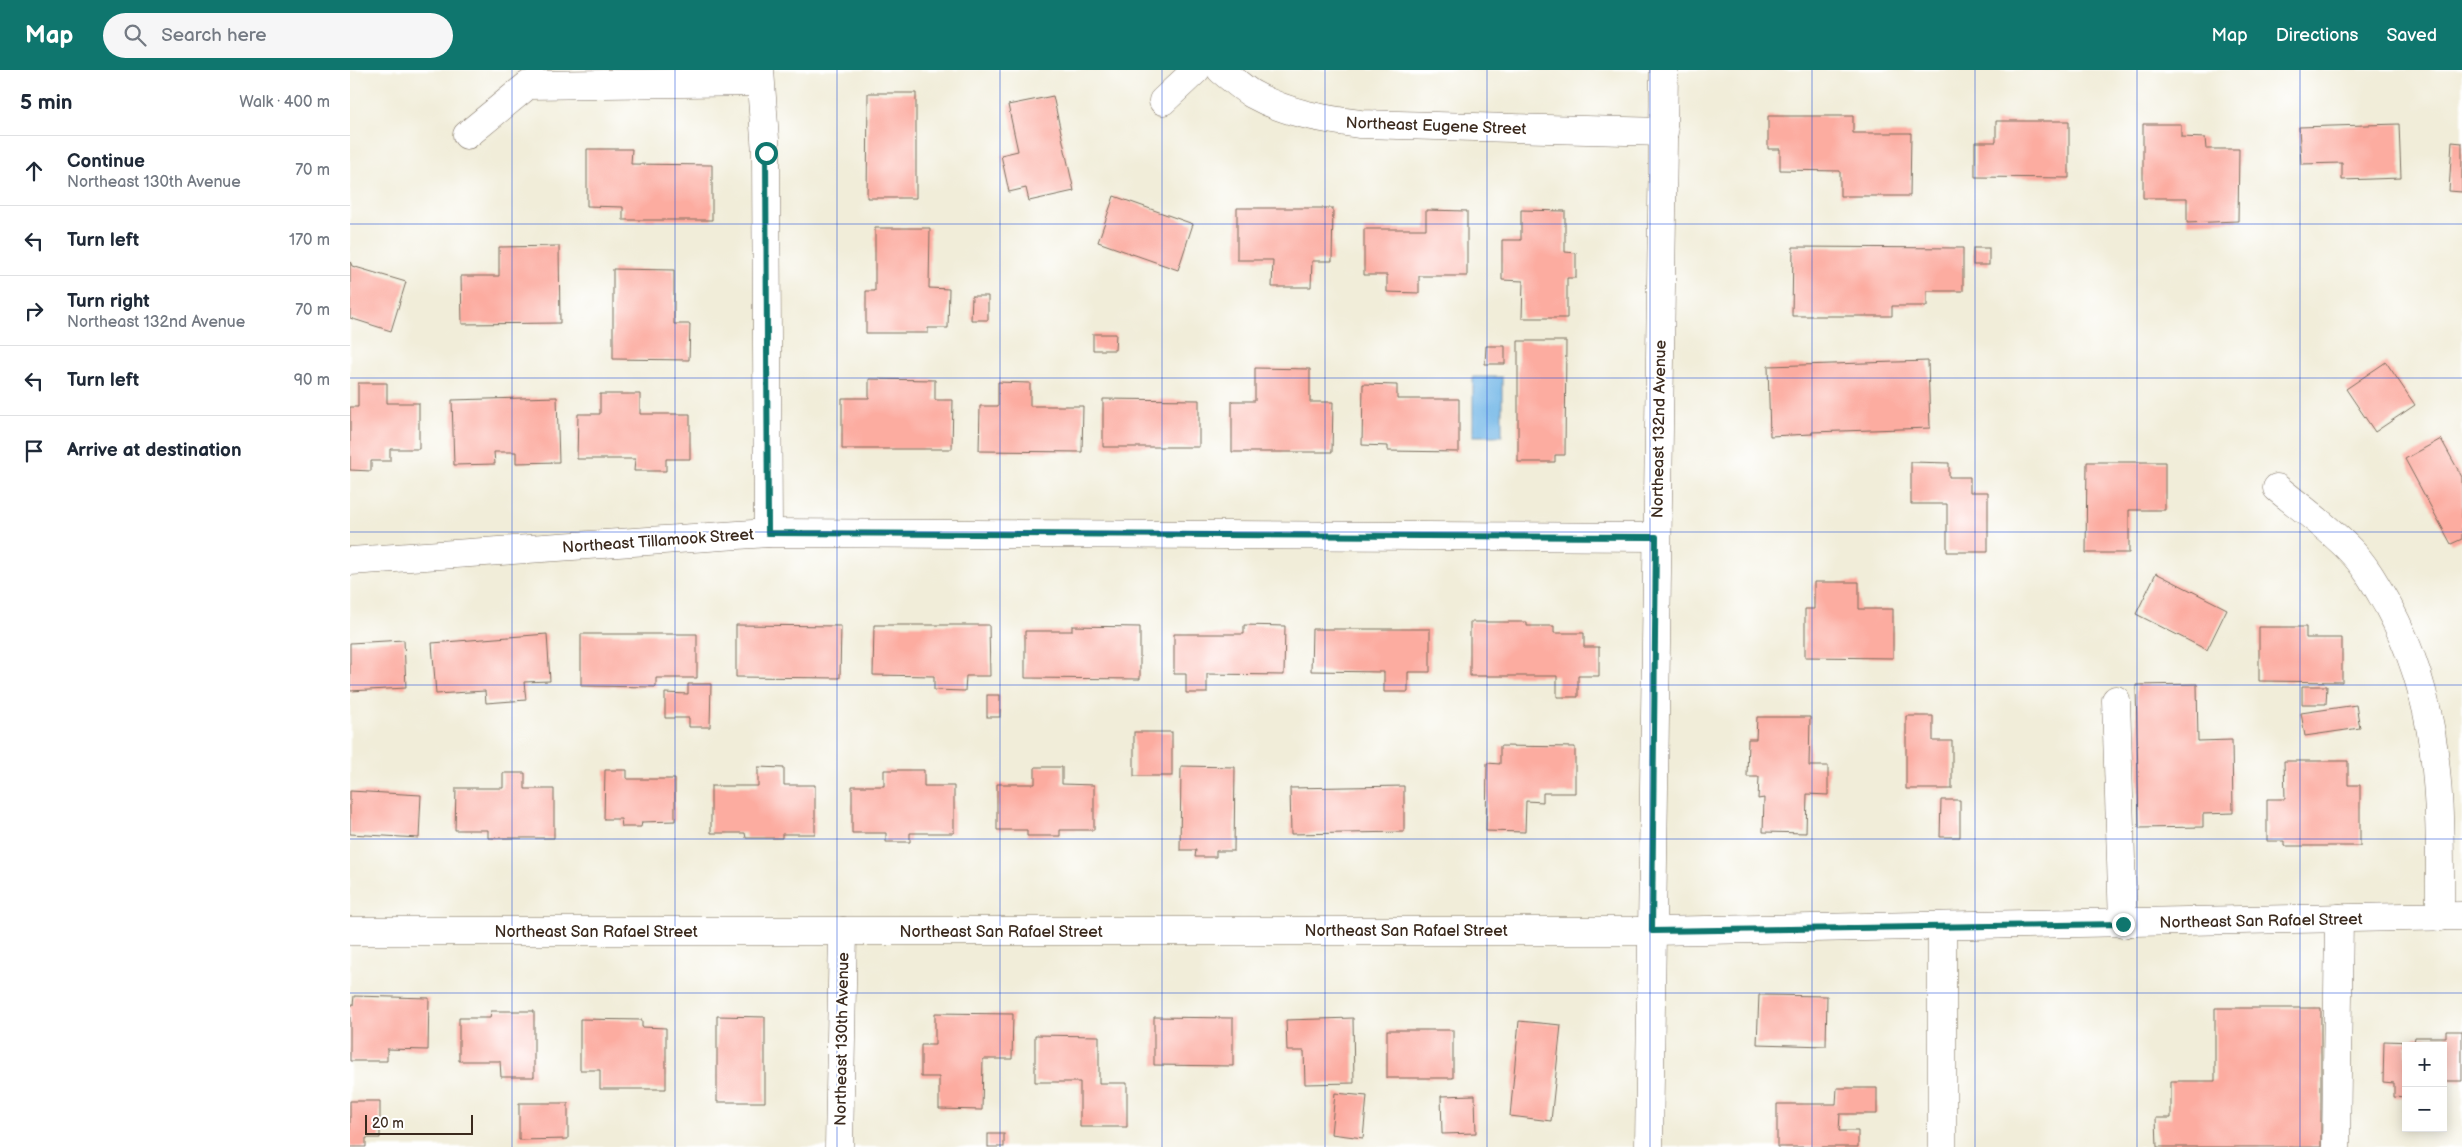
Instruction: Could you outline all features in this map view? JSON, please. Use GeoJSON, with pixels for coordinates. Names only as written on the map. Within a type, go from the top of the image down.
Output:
{"type":"FeatureCollection","features":[{"type":"Feature","properties":{"kind":"street"},"geometry":{"type":"LineString","coordinates":[[1163,101],[1196,70]]}},
{"type":"Feature","properties":{"kind":"street","name":"Northeast Eugene Street"},"geometry":{"type":"LineString","coordinates":[[1221,70],[1252,94],[1292,111],[1311,117],[1360,124],[1664,132]]}},
{"type":"Feature","properties":{"kind":"street","name":"Northeast 132nd Avenue"},"geometry":{"type":"LineString","coordinates":[[1649,1147],[1664,70]]}},
{"type":"Feature","properties":{"kind":"street"},"geometry":{"type":"LineString","coordinates":[[467,135],[528,85],[760,76],[766,153],[768,533]]}},
{"type":"Feature","properties":{"kind":"street"},"geometry":{"type":"LineString","coordinates":[[2277,488],[2350,550],[2375,582],[2400,628],[2426,700],[2434,746],[2451,916]]}},
{"type":"Feature","properties":{"kind":"street","name":"Northeast Tillamook Street"},"geometry":{"type":"LineString","coordinates":[[350,561],[768,533],[1656,537]]}},
{"type":"Feature","properties":{"kind":"street"},"geometry":{"type":"LineString","coordinates":[[2116,700],[2123,924]]}},
{"type":"Feature","properties":{"kind":"street","name":"Northeast San Rafael Street"},"geometry":{"type":"LineString","coordinates":[[350,931],[1652,931],[2123,924],[2451,916]]}},
{"type":"Feature","properties":{"kind":"street"},"geometry":{"type":"LineString","coordinates":[[2336,1147],[2340,918]]}},
{"type":"Feature","properties":{"kind":"street"},"geometry":{"type":"LineString","coordinates":[[1942,926],[1942,1147]]}},
{"type":"Feature","properties":{"kind":"street","name":"Northeast 130th Avenue"},"geometry":{"type":"LineString","coordinates":[[839,1147],[843,931]]}},
{"type":"Feature","properties":{"kind":"water"},"geometry":{"type":"Polygon","coordinates":[[[1473,377],[1502,377],[1502,436],[1473,436],[1473,377]]]}},
{"type":"Feature","properties":{"kind":"building"},"geometry":{"type":"Polygon","coordinates":[[[868,93],[916,93],[916,198],[867,198],[868,93]]]}},
{"type":"Feature","properties":{"kind":"building"},"geometry":{"type":"Polygon","coordinates":[[[1053,96],[1074,191],[1029,201],[1026,188],[1009,192],[1001,155],[1018,151],[1008,105],[1053,96]]]}},
{"type":"Feature","properties":{"kind":"building"},"geometry":{"type":"Polygon","coordinates":[[[1768,116],[1853,116],[1853,133],[1911,133],[1910,196],[1840,196],[1840,171],[1780,170],[1780,149],[1768,149],[1768,116]]]}},
{"type":"Feature","properties":{"kind":"building"},"geometry":{"type":"Polygon","coordinates":[[[1996,121],[2069,121],[2069,178],[1975,177],[1975,142],[1996,142],[1996,121]]]}},
{"type":"Feature","properties":{"kind":"building"},"geometry":{"type":"Polygon","coordinates":[[[2143,124],[2181,124],[2181,137],[2205,138],[2206,149],[2239,149],[2238,221],[2187,223],[2187,198],[2143,198],[2143,124]]]}},
{"type":"Feature","properties":{"kind":"building"},"geometry":{"type":"Polygon","coordinates":[[[2399,124],[2401,178],[2342,180],[2342,163],[2301,164],[2299,127],[2399,124]]]}},
{"type":"Feature","properties":{"kind":"building"},"geometry":{"type":"Polygon","coordinates":[[[2452,142],[2462,143],[2462,192],[2449,191],[2452,142]]]}},
{"type":"Feature","properties":{"kind":"building"},"geometry":{"type":"Polygon","coordinates":[[[587,149],[632,149],[631,164],[712,165],[712,220],[623,220],[623,207],[587,206],[587,149]]]}},
{"type":"Feature","properties":{"kind":"building"},"geometry":{"type":"Polygon","coordinates":[[[1114,196],[1193,224],[1178,270],[1098,242],[1114,196]]]}},
{"type":"Feature","properties":{"kind":"building"},"geometry":{"type":"Polygon","coordinates":[[[1237,208],[1333,208],[1332,261],[1312,261],[1311,287],[1272,287],[1273,260],[1237,260],[1237,208]]]}},
{"type":"Feature","properties":{"kind":"building"},"geometry":{"type":"Polygon","coordinates":[[[1426,210],[1467,211],[1467,276],[1419,276],[1419,293],[1387,292],[1387,275],[1364,275],[1364,229],[1426,229],[1426,210]]]}},
{"type":"Feature","properties":{"kind":"building"},"geometry":{"type":"Polygon","coordinates":[[[1521,210],[1565,211],[1565,252],[1576,253],[1576,278],[1567,278],[1567,318],[1522,318],[1523,281],[1502,280],[1502,240],[1521,240],[1521,210]]]}},
{"type":"Feature","properties":{"kind":"building"},"geometry":{"type":"Polygon","coordinates":[[[875,228],[930,228],[929,288],[949,289],[948,328],[928,328],[928,333],[866,333],[866,291],[875,291],[875,228]]]}},
{"type":"Feature","properties":{"kind":"building"},"geometry":{"type":"Polygon","coordinates":[[[559,246],[560,323],[462,324],[461,276],[499,276],[499,247],[559,246]]]}},
{"type":"Feature","properties":{"kind":"building"},"geometry":{"type":"Polygon","coordinates":[[[1793,247],[1963,248],[1963,291],[1927,291],[1927,306],[1892,306],[1892,316],[1792,316],[1793,247]]]}},
{"type":"Feature","properties":{"kind":"building"},"geometry":{"type":"Polygon","coordinates":[[[1973,248],[1989,248],[1989,265],[1973,265],[1973,248]]]}},
{"type":"Feature","properties":{"kind":"building"},"geometry":{"type":"Polygon","coordinates":[[[350,261],[352,266],[406,282],[391,331],[350,318],[350,261]]]}},
{"type":"Feature","properties":{"kind":"building"},"geometry":{"type":"Polygon","coordinates":[[[613,269],[674,270],[674,324],[690,324],[689,360],[613,359],[613,269]]]}},
{"type":"Feature","properties":{"kind":"building"},"geometry":{"type":"Polygon","coordinates":[[[972,296],[988,296],[988,320],[971,320],[972,296]]]}},
{"type":"Feature","properties":{"kind":"building"},"geometry":{"type":"Polygon","coordinates":[[[1093,334],[1116,334],[1115,350],[1093,350],[1093,334]]]}},
{"type":"Feature","properties":{"kind":"building"},"geometry":{"type":"Polygon","coordinates":[[[1518,341],[1566,341],[1565,455],[1555,455],[1555,462],[1518,462],[1518,341]]]}},
{"type":"Feature","properties":{"kind":"building"},"geometry":{"type":"Polygon","coordinates":[[[1486,346],[1505,346],[1505,364],[1485,364],[1486,346]]]}},
{"type":"Feature","properties":{"kind":"building"},"geometry":{"type":"Polygon","coordinates":[[[1928,361],[1930,428],[1812,432],[1812,434],[1770,436],[1768,366],[1928,361]]]}},
{"type":"Feature","properties":{"kind":"building"},"geometry":{"type":"Polygon","coordinates":[[[2386,362],[2415,405],[2375,432],[2346,389],[2386,362]]]}},
{"type":"Feature","properties":{"kind":"building"},"geometry":{"type":"Polygon","coordinates":[[[1255,368],[1310,369],[1310,402],[1333,402],[1332,452],[1232,452],[1232,401],[1255,401],[1255,368]]]}},
{"type":"Feature","properties":{"kind":"building"},"geometry":{"type":"Polygon","coordinates":[[[869,379],[935,380],[935,400],[953,400],[952,449],[842,449],[842,398],[869,398],[869,379]]]}},
{"type":"Feature","properties":{"kind":"building"},"geometry":{"type":"Polygon","coordinates":[[[998,382],[1030,383],[1030,406],[1083,406],[1082,452],[979,451],[980,406],[998,406],[998,382]]]}},
{"type":"Feature","properties":{"kind":"building"},"geometry":{"type":"Polygon","coordinates":[[[358,383],[387,383],[387,403],[419,403],[419,449],[390,449],[390,461],[371,461],[371,471],[350,470],[350,407],[358,407],[358,383]]]}},
{"type":"Feature","properties":{"kind":"building"},"geometry":{"type":"Polygon","coordinates":[[[1363,384],[1397,385],[1397,399],[1459,399],[1459,452],[1388,451],[1388,446],[1362,445],[1363,384]]]}},
{"type":"Feature","properties":{"kind":"building"},"geometry":{"type":"Polygon","coordinates":[[[600,394],[640,394],[640,414],[690,414],[690,459],[666,459],[666,471],[634,471],[635,459],[577,459],[578,414],[600,414],[600,394]]]}},
{"type":"Feature","properties":{"kind":"building"},"geometry":{"type":"Polygon","coordinates":[[[557,397],[559,462],[516,463],[516,452],[494,452],[495,464],[454,465],[452,400],[557,397]]]}},
{"type":"Feature","properties":{"kind":"building"},"geometry":{"type":"Polygon","coordinates":[[[1103,399],[1199,400],[1199,447],[1103,447],[1103,399]]]}},
{"type":"Feature","properties":{"kind":"building"},"geometry":{"type":"Polygon","coordinates":[[[2441,439],[2462,477],[2462,539],[2451,544],[2405,459],[2441,439]]]}},
{"type":"Feature","properties":{"kind":"building"},"geometry":{"type":"Polygon","coordinates":[[[1911,462],[1949,463],[1949,477],[1970,477],[1970,492],[1988,492],[1988,552],[1947,552],[1947,504],[1911,504],[1911,462]]]}},
{"type":"Feature","properties":{"kind":"building"},"geometry":{"type":"Polygon","coordinates":[[[2087,462],[2165,462],[2165,510],[2129,510],[2129,553],[2086,553],[2087,462]]]}},
{"type":"Feature","properties":{"kind":"building"},"geometry":{"type":"Polygon","coordinates":[[[2156,573],[2227,609],[2207,650],[2136,614],[2156,573]]]}},
{"type":"Feature","properties":{"kind":"building"},"geometry":{"type":"Polygon","coordinates":[[[1814,582],[1859,582],[1859,609],[1893,609],[1893,658],[1805,657],[1805,609],[1814,609],[1814,582]]]}},
{"type":"Feature","properties":{"kind":"building"},"geometry":{"type":"Polygon","coordinates":[[[1470,622],[1527,622],[1527,626],[1554,626],[1554,633],[1584,633],[1584,647],[1599,647],[1599,676],[1578,676],[1578,697],[1557,697],[1557,676],[1470,676],[1470,622]]]}},
{"type":"Feature","properties":{"kind":"building"},"geometry":{"type":"Polygon","coordinates":[[[736,625],[841,626],[840,678],[736,677],[736,625]]]}},
{"type":"Feature","properties":{"kind":"building"},"geometry":{"type":"Polygon","coordinates":[[[874,625],[989,625],[990,676],[966,676],[965,691],[934,690],[934,676],[873,675],[874,625]]]}},
{"type":"Feature","properties":{"kind":"building"},"geometry":{"type":"Polygon","coordinates":[[[1244,625],[1285,626],[1284,675],[1207,674],[1207,693],[1186,693],[1186,674],[1174,674],[1174,634],[1244,634],[1244,625]]]}},
{"type":"Feature","properties":{"kind":"building"},"geometry":{"type":"Polygon","coordinates":[[[1072,626],[1140,627],[1140,679],[1025,678],[1025,631],[1072,631],[1072,626]]]}},
{"type":"Feature","properties":{"kind":"building"},"geometry":{"type":"Polygon","coordinates":[[[2259,627],[2306,627],[2306,638],[2342,638],[2342,682],[2259,681],[2259,627]]]}},
{"type":"Feature","properties":{"kind":"building"},"geometry":{"type":"Polygon","coordinates":[[[1312,629],[1430,629],[1430,672],[1408,672],[1408,692],[1384,692],[1384,672],[1311,671],[1312,629]]]}},
{"type":"Feature","properties":{"kind":"building"},"geometry":{"type":"Polygon","coordinates":[[[547,634],[550,681],[524,682],[526,700],[486,703],[485,691],[436,694],[432,643],[547,634]]]}},
{"type":"Feature","properties":{"kind":"building"},"geometry":{"type":"Polygon","coordinates":[[[581,634],[697,634],[697,678],[656,678],[656,687],[581,686],[581,634]]]}},
{"type":"Feature","properties":{"kind":"building"},"geometry":{"type":"Polygon","coordinates":[[[404,640],[406,688],[350,691],[350,643],[404,640]]]}},
{"type":"Feature","properties":{"kind":"building"},"geometry":{"type":"Polygon","coordinates":[[[688,684],[711,684],[710,727],[689,727],[689,718],[665,718],[665,693],[688,694],[688,684]]]}},
{"type":"Feature","properties":{"kind":"building"},"geometry":{"type":"Polygon","coordinates":[[[2197,684],[2198,741],[2232,740],[2233,813],[2203,814],[2203,827],[2139,828],[2136,685],[2197,684]]]}},
{"type":"Feature","properties":{"kind":"building"},"geometry":{"type":"Polygon","coordinates":[[[2302,686],[2327,686],[2326,704],[2302,704],[2302,686]]]}},
{"type":"Feature","properties":{"kind":"building"},"geometry":{"type":"Polygon","coordinates":[[[987,695],[1000,695],[1000,717],[987,717],[987,695]]]}},
{"type":"Feature","properties":{"kind":"building"},"geometry":{"type":"Polygon","coordinates":[[[2356,705],[2360,728],[2305,736],[2301,713],[2356,705]]]}},
{"type":"Feature","properties":{"kind":"building"},"geometry":{"type":"Polygon","coordinates":[[[1906,716],[1933,716],[1933,741],[1952,741],[1952,789],[1906,789],[1906,716]]]}},
{"type":"Feature","properties":{"kind":"building"},"geometry":{"type":"Polygon","coordinates":[[[1757,717],[1810,717],[1809,766],[1828,766],[1828,795],[1807,794],[1806,833],[1763,832],[1764,798],[1758,799],[1759,777],[1747,777],[1748,739],[1756,739],[1757,717]]]}},
{"type":"Feature","properties":{"kind":"building"},"geometry":{"type":"Polygon","coordinates":[[[1134,732],[1172,732],[1172,776],[1134,776],[1134,732]]]}},
{"type":"Feature","properties":{"kind":"building"},"geometry":{"type":"Polygon","coordinates":[[[1500,746],[1575,747],[1575,793],[1543,793],[1543,802],[1526,801],[1525,832],[1486,831],[1487,763],[1500,764],[1500,746]]]}},
{"type":"Feature","properties":{"kind":"building"},"geometry":{"type":"Polygon","coordinates":[[[2284,761],[2348,761],[2348,785],[2360,785],[2360,846],[2284,846],[2284,841],[2267,841],[2267,799],[2285,799],[2284,761]]]}},
{"type":"Feature","properties":{"kind":"building"},"geometry":{"type":"Polygon","coordinates":[[[1181,766],[1235,767],[1234,851],[1216,851],[1216,857],[1195,857],[1196,850],[1180,850],[1181,766]]]}},
{"type":"Feature","properties":{"kind":"building"},"geometry":{"type":"Polygon","coordinates":[[[758,767],[784,768],[784,785],[815,785],[815,834],[782,834],[782,838],[746,838],[745,833],[711,833],[711,786],[758,786],[758,767]]]}},
{"type":"Feature","properties":{"kind":"building"},"geometry":{"type":"Polygon","coordinates":[[[1035,767],[1062,767],[1062,784],[1094,785],[1094,830],[1060,830],[1060,836],[1027,836],[1027,830],[997,830],[997,784],[1035,784],[1035,767]]]}},
{"type":"Feature","properties":{"kind":"building"},"geometry":{"type":"Polygon","coordinates":[[[605,770],[627,770],[627,779],[675,779],[675,821],[642,822],[641,827],[622,827],[621,819],[604,819],[605,770]]]}},
{"type":"Feature","properties":{"kind":"building"},"geometry":{"type":"Polygon","coordinates":[[[884,770],[924,770],[924,786],[954,786],[954,833],[910,833],[910,842],[886,842],[886,833],[852,833],[852,786],[884,786],[884,770]]]}},
{"type":"Feature","properties":{"kind":"building"},"geometry":{"type":"Polygon","coordinates":[[[503,773],[525,773],[525,789],[554,789],[554,838],[488,838],[488,830],[455,830],[456,788],[503,788],[503,773]]]}},
{"type":"Feature","properties":{"kind":"building"},"geometry":{"type":"Polygon","coordinates":[[[1404,786],[1404,832],[1291,834],[1290,788],[1404,786]]]}},
{"type":"Feature","properties":{"kind":"building"},"geometry":{"type":"Polygon","coordinates":[[[350,791],[421,795],[419,838],[350,834],[350,791]]]}},
{"type":"Feature","properties":{"kind":"building"},"geometry":{"type":"Polygon","coordinates":[[[1941,800],[1960,800],[1960,837],[1940,837],[1941,800]]]}},
{"type":"Feature","properties":{"kind":"building"},"geometry":{"type":"Polygon","coordinates":[[[1759,995],[1827,996],[1826,1046],[1757,1044],[1759,995]]]}},
{"type":"Feature","properties":{"kind":"building"},"geometry":{"type":"Polygon","coordinates":[[[354,996],[429,998],[428,1050],[387,1049],[387,1061],[350,1061],[350,1005],[353,1005],[354,996]]]}},
{"type":"Feature","properties":{"kind":"building"},"geometry":{"type":"Polygon","coordinates":[[[2215,1008],[2321,1008],[2321,1147],[2157,1147],[2156,1118],[2171,1118],[2171,1081],[2215,1081],[2215,1008]]]}},
{"type":"Feature","properties":{"kind":"building"},"geometry":{"type":"Polygon","coordinates":[[[491,1011],[534,1011],[534,1077],[501,1077],[500,1061],[459,1061],[459,1018],[490,1018],[491,1011]]]}},
{"type":"Feature","properties":{"kind":"building"},"geometry":{"type":"Polygon","coordinates":[[[935,1013],[1013,1014],[1012,1059],[983,1059],[982,1110],[939,1109],[939,1077],[921,1077],[921,1045],[935,1045],[935,1013]]]}},
{"type":"Feature","properties":{"kind":"building"},"geometry":{"type":"Polygon","coordinates":[[[717,1016],[765,1017],[765,1102],[717,1102],[717,1016]]]}},
{"type":"Feature","properties":{"kind":"building"},"geometry":{"type":"Polygon","coordinates":[[[1154,1017],[1233,1018],[1233,1066],[1154,1065],[1154,1017]]]}},
{"type":"Feature","properties":{"kind":"building"},"geometry":{"type":"Polygon","coordinates":[[[1353,1018],[1354,1083],[1305,1084],[1304,1051],[1287,1051],[1286,1020],[1353,1018]]]}},
{"type":"Feature","properties":{"kind":"building"},"geometry":{"type":"Polygon","coordinates":[[[580,1019],[642,1020],[642,1027],[666,1028],[666,1089],[600,1089],[600,1070],[580,1070],[580,1019]]]}},
{"type":"Feature","properties":{"kind":"building"},"geometry":{"type":"Polygon","coordinates":[[[1519,1021],[1561,1025],[1551,1121],[1510,1116],[1519,1021]]]}},
{"type":"Feature","properties":{"kind":"building"},"geometry":{"type":"Polygon","coordinates":[[[1387,1030],[1453,1030],[1453,1078],[1387,1078],[1387,1030]]]}},
{"type":"Feature","properties":{"kind":"building"},"geometry":{"type":"Polygon","coordinates":[[[2446,1031],[2462,1031],[2462,1081],[2447,1081],[2447,1042],[2414,1042],[2415,1037],[2446,1037],[2446,1031]]]}},
{"type":"Feature","properties":{"kind":"building"},"geometry":{"type":"Polygon","coordinates":[[[1035,1035],[1099,1036],[1099,1083],[1127,1083],[1127,1127],[1080,1127],[1080,1082],[1035,1082],[1035,1035]]]}},
{"type":"Feature","properties":{"kind":"building"},"geometry":{"type":"Polygon","coordinates":[[[2384,1041],[2414,1042],[2402,1042],[2402,1098],[2394,1097],[2394,1083],[2383,1082],[2384,1041]]]}},
{"type":"Feature","properties":{"kind":"building"},"geometry":{"type":"Polygon","coordinates":[[[1837,1088],[1877,1088],[1877,1114],[1840,1114],[1839,1131],[1858,1131],[1858,1147],[1777,1147],[1777,1104],[1836,1104],[1837,1088]]]}},
{"type":"Feature","properties":{"kind":"building"},"geometry":{"type":"Polygon","coordinates":[[[1335,1093],[1367,1096],[1363,1138],[1331,1134],[1335,1093]]]}},
{"type":"Feature","properties":{"kind":"building"},"geometry":{"type":"Polygon","coordinates":[[[1475,1095],[1476,1133],[1442,1134],[1441,1096],[1475,1095]]]}},
{"type":"Feature","properties":{"kind":"building"},"geometry":{"type":"Polygon","coordinates":[[[350,1101],[380,1101],[380,1138],[366,1138],[366,1147],[350,1147],[350,1101]]]}},
{"type":"Feature","properties":{"kind":"building"},"geometry":{"type":"Polygon","coordinates":[[[519,1103],[568,1103],[568,1139],[519,1140],[519,1103]]]}},
{"type":"Feature","properties":{"kind":"building"},"geometry":{"type":"Polygon","coordinates":[[[988,1134],[1004,1134],[1004,1147],[988,1147],[988,1134]]]}},
{"type":"Feature","properties":{"kind":"route"},"geometry":{"type":"LineString","coordinates":[[766,153],[768,533],[1656,537],[1652,931],[2123,924]]}}]}
